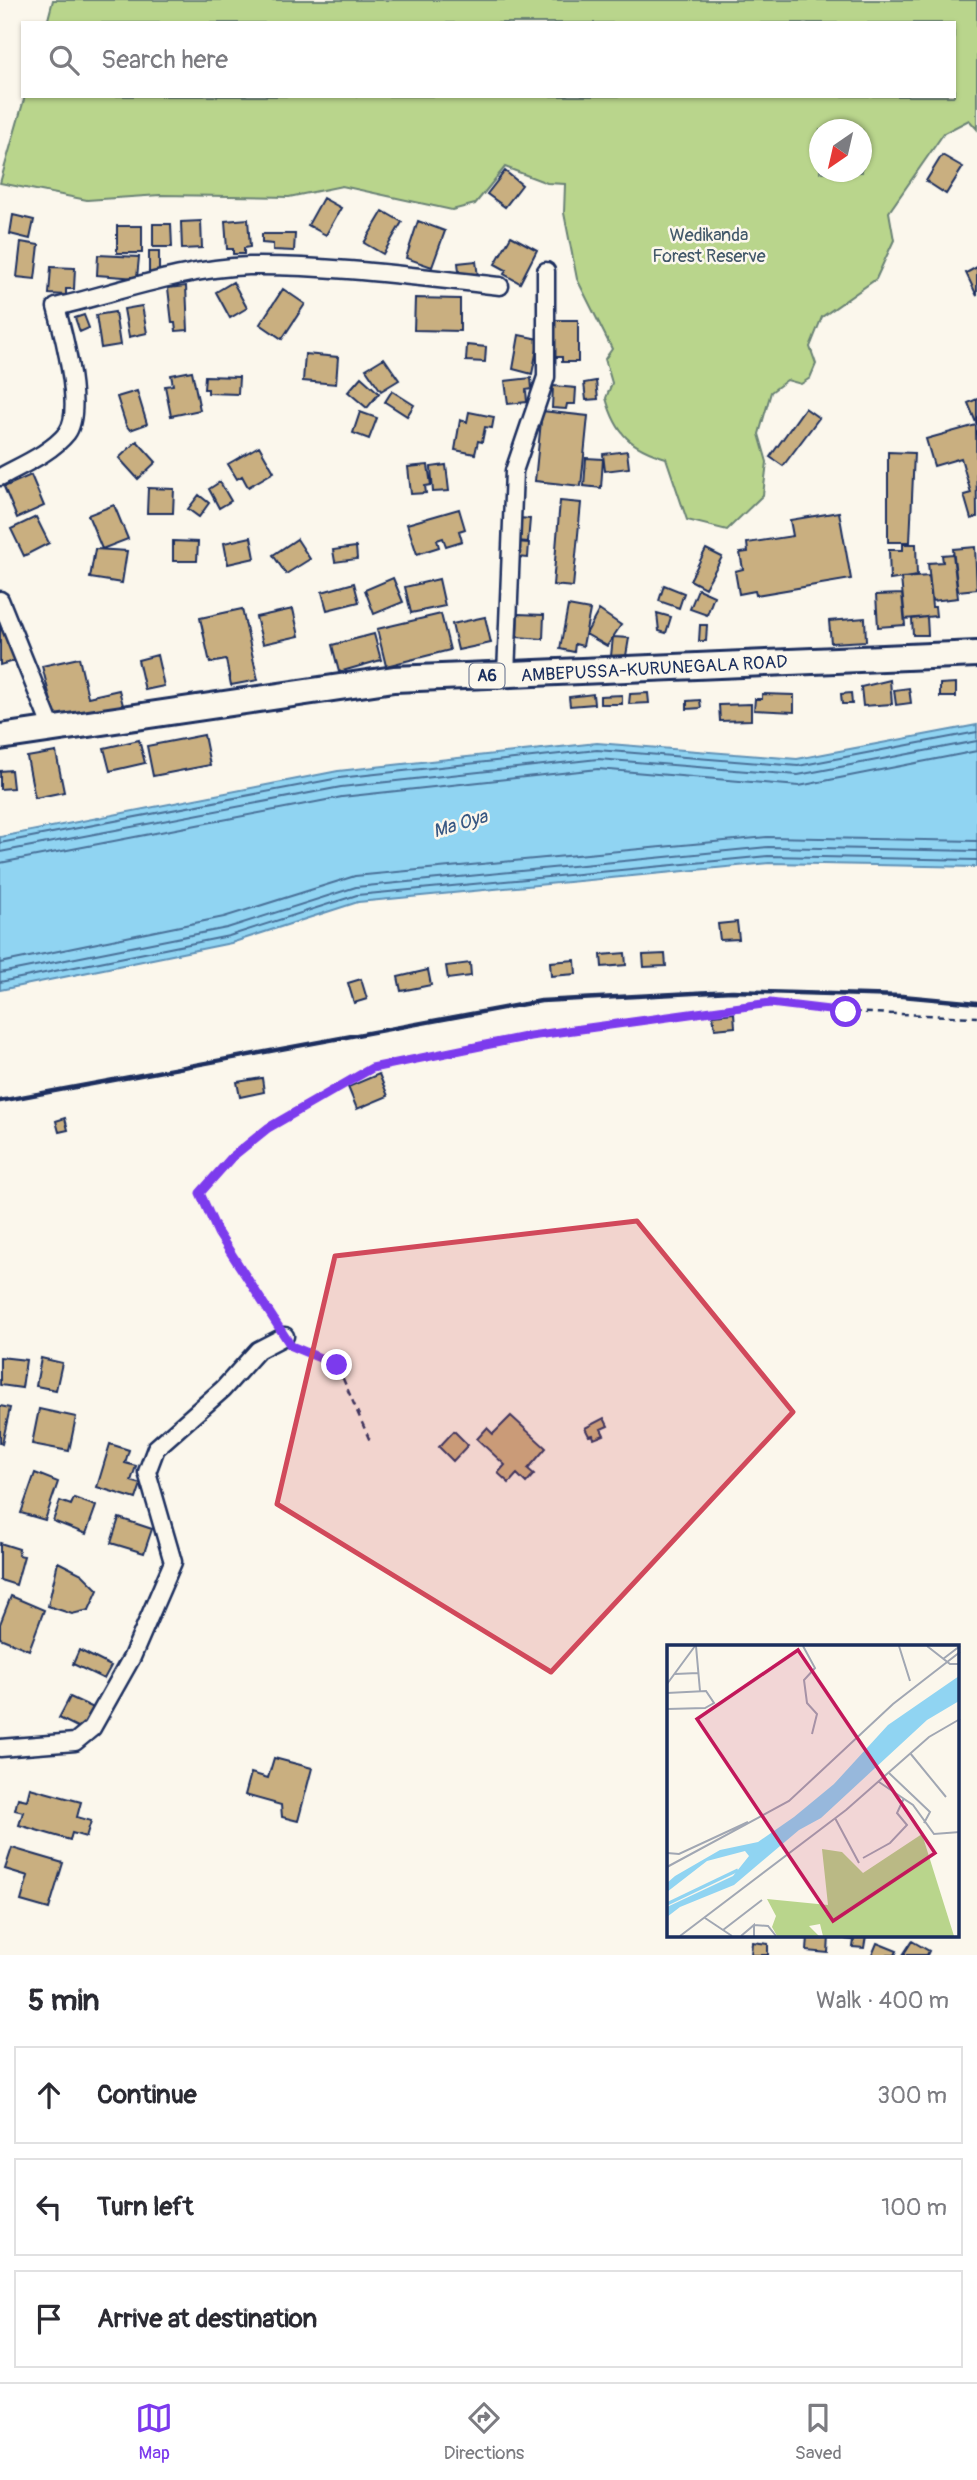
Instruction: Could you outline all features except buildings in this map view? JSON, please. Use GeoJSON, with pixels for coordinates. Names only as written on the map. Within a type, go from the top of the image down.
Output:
{"type":"FeatureCollection","features":[{"type":"Feature","properties":{"kind":"highway","name":"AMBEPUSSA-KURUNEGALA ROAD"},"geometry":{"type":"LineString","coordinates":[[0,737],[394,679],[977,654]]}},
{"type":"Feature","properties":{"kind":"street"},"geometry":{"type":"LineString","coordinates":[[0,477],[54,445],[69,431],[73,415],[69,350],[56,307],[201,272],[248,266],[356,271],[500,286]]}},
{"type":"Feature","properties":{"kind":"street"},"geometry":{"type":"LineString","coordinates":[[506,675],[514,471],[546,377],[546,271]]}},
{"type":"Feature","properties":{"kind":"street"},"geometry":{"type":"LineString","coordinates":[[0,600],[52,729]]}},
{"type":"Feature","properties":{"kind":"street"},"geometry":{"type":"LineString","coordinates":[[0,1748],[75,1742],[92,1728],[132,1657],[173,1562],[147,1472],[156,1448],[223,1389],[258,1350],[285,1336]]}},
{"type":"Feature","properties":{"kind":"path"},"geometry":{"type":"LineString","coordinates":[[370,1441],[337,1365],[291,1346],[218,1233],[200,1193],[232,1157],[268,1128],[372,1068],[530,1036],[770,1003],[846,1012],[977,1017]]}},
{"type":"Feature","properties":{"kind":"highlighted area"},"geometry":{"type":"Polygon","coordinates":[[[637,1221],[793,1412],[551,1672],[277,1504],[335,1256],[637,1221]]]}},
{"type":"Feature","properties":{"kind":"green space","name":"Wedikanda Forest Reserve"},"geometry":{"type":"Polygon","coordinates":[[[53,0],[977,0],[977,129],[969,120],[944,133],[889,212],[894,240],[876,279],[822,317],[810,347],[816,364],[810,378],[801,384],[787,380],[771,392],[759,434],[767,462],[763,495],[727,530],[687,520],[666,458],[634,444],[620,430],[610,411],[606,398],[612,383],[605,359],[612,349],[577,279],[564,213],[565,184],[547,183],[505,167],[475,204],[452,210],[342,186],[289,197],[160,195],[87,200],[0,183],[24,98],[956,98],[956,21],[48,21],[53,0]]]}},
{"type":"Feature","properties":{"kind":"water","name":"Ma Oya"},"geometry":{"type":"Polygon","coordinates":[[[977,725],[977,867],[769,863],[358,902],[231,943],[0,990],[0,837],[338,771],[597,743],[797,759],[977,725]]]}},
{"type":"Feature","properties":{"kind":"railway"},"geometry":{"type":"LineString","coordinates":[[0,1101],[541,1001],[732,991],[902,996],[977,1003]]}},
{"type":"Feature","properties":{"kind":"route"},"geometry":{"type":"LineString","coordinates":[[337,1365],[291,1346],[218,1233],[200,1193],[232,1157],[268,1128],[372,1068],[530,1036],[770,1003],[846,1012]]}}]}
